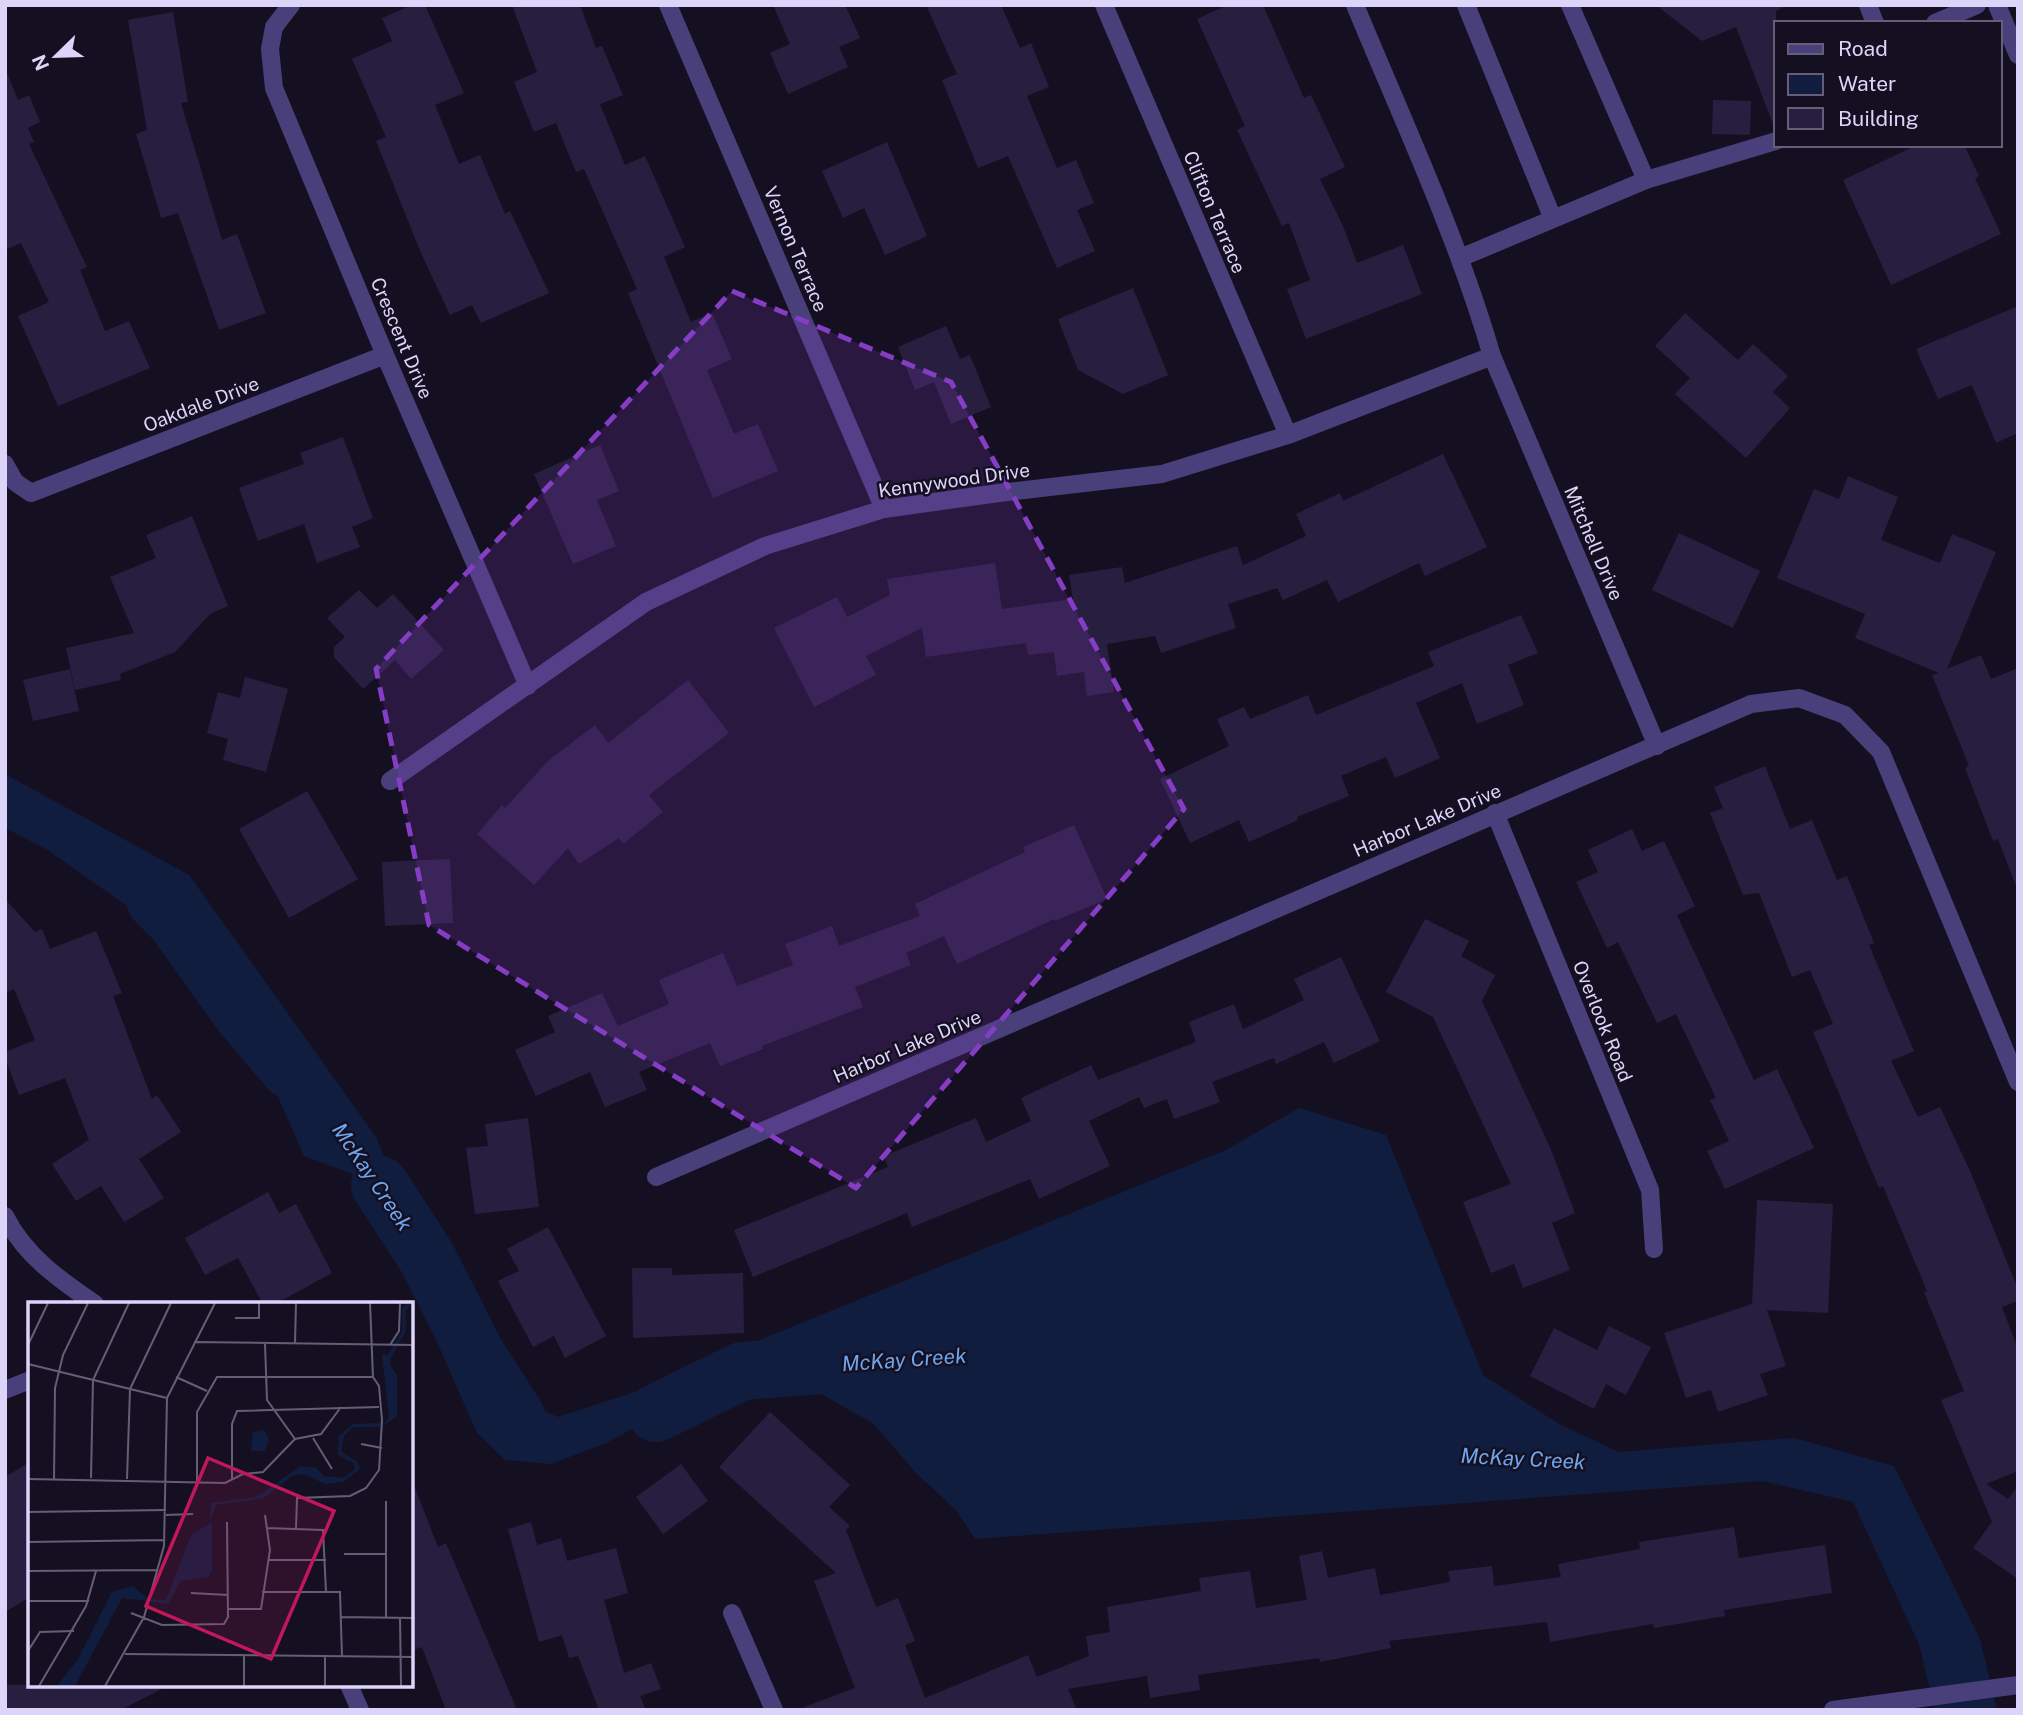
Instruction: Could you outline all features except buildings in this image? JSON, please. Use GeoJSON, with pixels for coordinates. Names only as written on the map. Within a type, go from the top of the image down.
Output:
{"type":"FeatureCollection","features":[{"type":"Feature","properties":{"kind":"street","name":"Crescent Drive"},"geometry":{"type":"LineString","coordinates":[[291,5],[274,27],[270,49],[274,88],[385,355],[528,686]]}},
{"type":"Feature","properties":{"kind":"street","name":"Vernon Terrace"},"geometry":{"type":"LineString","coordinates":[[668,5],[884,509]]}},
{"type":"Feature","properties":{"kind":"street","name":"Clifton Terrace"},"geometry":{"type":"LineString","coordinates":[[1104,5],[1288,436]]}},
{"type":"Feature","properties":{"kind":"street","name":"Mitchell Drive"},"geometry":{"type":"LineString","coordinates":[[1355,5],[1460,258],[1477,303],[1492,356],[1657,746]]}},
{"type":"Feature","properties":{"kind":"street"},"geometry":{"type":"LineString","coordinates":[[1466,5],[1553,219]]}},
{"type":"Feature","properties":{"kind":"street"},"geometry":{"type":"LineString","coordinates":[[1570,5],[1646,180]]}},
{"type":"Feature","properties":{"kind":"street"},"geometry":{"type":"LineString","coordinates":[[1941,21],[1977,5]]}},
{"type":"Feature","properties":{"kind":"street"},"geometry":{"type":"LineString","coordinates":[[1997,5],[2018,55]]}},
{"type":"Feature","properties":{"kind":"street"},"geometry":{"type":"LineString","coordinates":[[1460,258],[1646,180],[1774,142]]}},
{"type":"Feature","properties":{"kind":"street","name":"Oakdale Drive"},"geometry":{"type":"LineString","coordinates":[[5,464],[15,482],[31,493],[385,355]]}},
{"type":"Feature","properties":{"kind":"street","name":"Kennywood Drive"},"geometry":{"type":"LineString","coordinates":[[390,780],[646,602],[765,546],[884,509],[1162,474],[1288,436],[1492,356]]}},
{"type":"Feature","properties":{"kind":"street","name":"Harbor Lake Drive"},"geometry":{"type":"LineString","coordinates":[[656,1177],[1751,704],[1799,698],[1844,715],[1881,752],[2018,1082]]}},
{"type":"Feature","properties":{"kind":"street","name":"Overlook Road"},"geometry":{"type":"LineString","coordinates":[[1495,813],[1650,1190],[1654,1249]]}},
{"type":"Feature","properties":{"kind":"street"},"geometry":{"type":"LineString","coordinates":[[5,1216],[13,1234],[54,1276],[92,1302]]}},
{"type":"Feature","properties":{"kind":"street"},"geometry":{"type":"LineString","coordinates":[[5,1390],[28,1381]]}},
{"type":"Feature","properties":{"kind":"street"},"geometry":{"type":"LineString","coordinates":[[732,1613],[774,1710]]}},
{"type":"Feature","properties":{"kind":"street"},"geometry":{"type":"LineString","coordinates":[[1833,1710],[2018,1685]]}},
{"type":"Feature","properties":{"kind":"street"},"geometry":{"type":"LineString","coordinates":[[350,1687],[360,1710]]}},
{"type":"Feature","properties":{"kind":"highlighted area"},"geometry":{"type":"Polygon","coordinates":[[[732,291],[951,382],[1184,809],[856,1188],[429,925],[376,669],[732,291]]]}},
{"type":"Feature","properties":{"kind":"water"},"geometry":{"type":"Polygon","coordinates":[[[5,774],[189,875],[376,1137],[444,1304],[503,1393],[558,1417],[659,1384],[715,1358],[728,1378],[606,1443],[551,1464],[505,1460],[477,1433],[396,1249],[374,1182],[304,1156],[224,974],[46,849],[5,828],[5,774]]]}},
{"type":"Feature","properties":{"kind":"water"},"geometry":{"type":"Polygon","coordinates":[[[1299,1108],[1386,1135],[1483,1375],[1559,1424],[1619,1452],[1794,1438],[1894,1466],[1980,1639],[1997,1710],[1935,1710],[1919,1644],[1853,1502],[1763,1481],[975,1539],[956,1510],[915,1472],[874,1424],[816,1391],[755,1391],[730,1352],[1226,1150],[1299,1108]]]}},
{"type":"Feature","properties":{"kind":"waterway","name":"McKay Creek"},"geometry":{"type":"LineString","coordinates":[[155,900],[175,920],[243,1015],[290,1070]]}},
{"type":"Feature","properties":{"kind":"waterway","name":"McKay Creek"},"geometry":{"type":"LineString","coordinates":[[380,1185],[427,1258],[477,1356],[517,1418]]}},
{"type":"Feature","properties":{"kind":"waterway","name":"McKay Creek"},"geometry":{"type":"LineString","coordinates":[[656,1413],[742,1371],[821,1365]]}}]}
